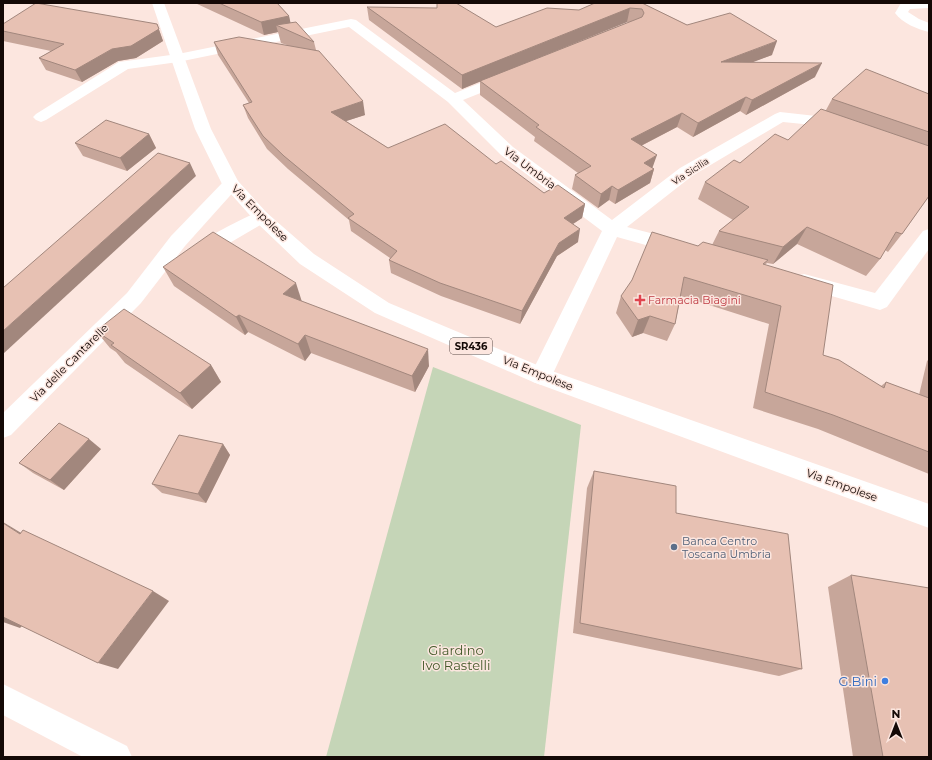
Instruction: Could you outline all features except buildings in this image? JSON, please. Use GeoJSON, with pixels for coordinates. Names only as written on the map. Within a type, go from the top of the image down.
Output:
{"type":"FeatureCollection","features":[{"type":"Feature","properties":{"kind":"street","name":"Via Empolese"},"geometry":{"type":"LineString","coordinates":[[158,3],[203,129],[231,184],[261,217],[307,259],[382,308],[540,376],[929,516]]}},
{"type":"Feature","properties":{"kind":"street"},"geometry":{"type":"LineString","coordinates":[[929,4],[906,5],[901,13],[914,22],[929,28]]}},
{"type":"Feature","properties":{"kind":"street","name":"Via Umbria"},"geometry":{"type":"LineString","coordinates":[[41,117],[124,65],[178,58],[350,23],[454,99],[507,151],[612,229],[696,252]]}},
{"type":"Feature","properties":{"kind":"street"},"geometry":{"type":"LineString","coordinates":[[454,99],[518,72]]}},
{"type":"Feature","properties":{"kind":"street","name":"Via Sicilia"},"geometry":{"type":"LineString","coordinates":[[540,376],[612,229],[686,172],[780,117],[816,120],[851,134]]}},
{"type":"Feature","properties":{"kind":"street"},"geometry":{"type":"LineString","coordinates":[[134,298],[178,241],[231,184]]}},
{"type":"Feature","properties":{"kind":"street"},"geometry":{"type":"LineString","coordinates":[[134,298],[214,243],[261,217]]}},
{"type":"Feature","properties":{"kind":"street"},"geometry":{"type":"LineString","coordinates":[[788,277],[880,302],[929,234]]}},
{"type":"Feature","properties":{"kind":"street","name":"Via delle Cantarelle"},"geometry":{"type":"LineString","coordinates":[[3,428],[134,298]]}},
{"type":"Feature","properties":{"kind":"street"},"geometry":{"type":"LineString","coordinates":[[3,699],[116,757]]}},
{"type":"Feature","properties":{"kind":"green space","name":"Giardino Ivo Rastelli"},"geometry":{"type":"Polygon","coordinates":[[[433,367],[581,425],[544,757],[326,757],[433,367]]]}},
{"type":"Feature","properties":{"kind":"place","name":"Farmacia Biagini"},"geometry":{"type":"Point","coordinates":[640,300]}},
{"type":"Feature","properties":{"kind":"place","name":"Banca Centro Toscana Umbria"},"geometry":{"type":"Point","coordinates":[674,547]}},
{"type":"Feature","properties":{"kind":"place","name":"G.Bini"},"geometry":{"type":"Point","coordinates":[885,681]}}]}
